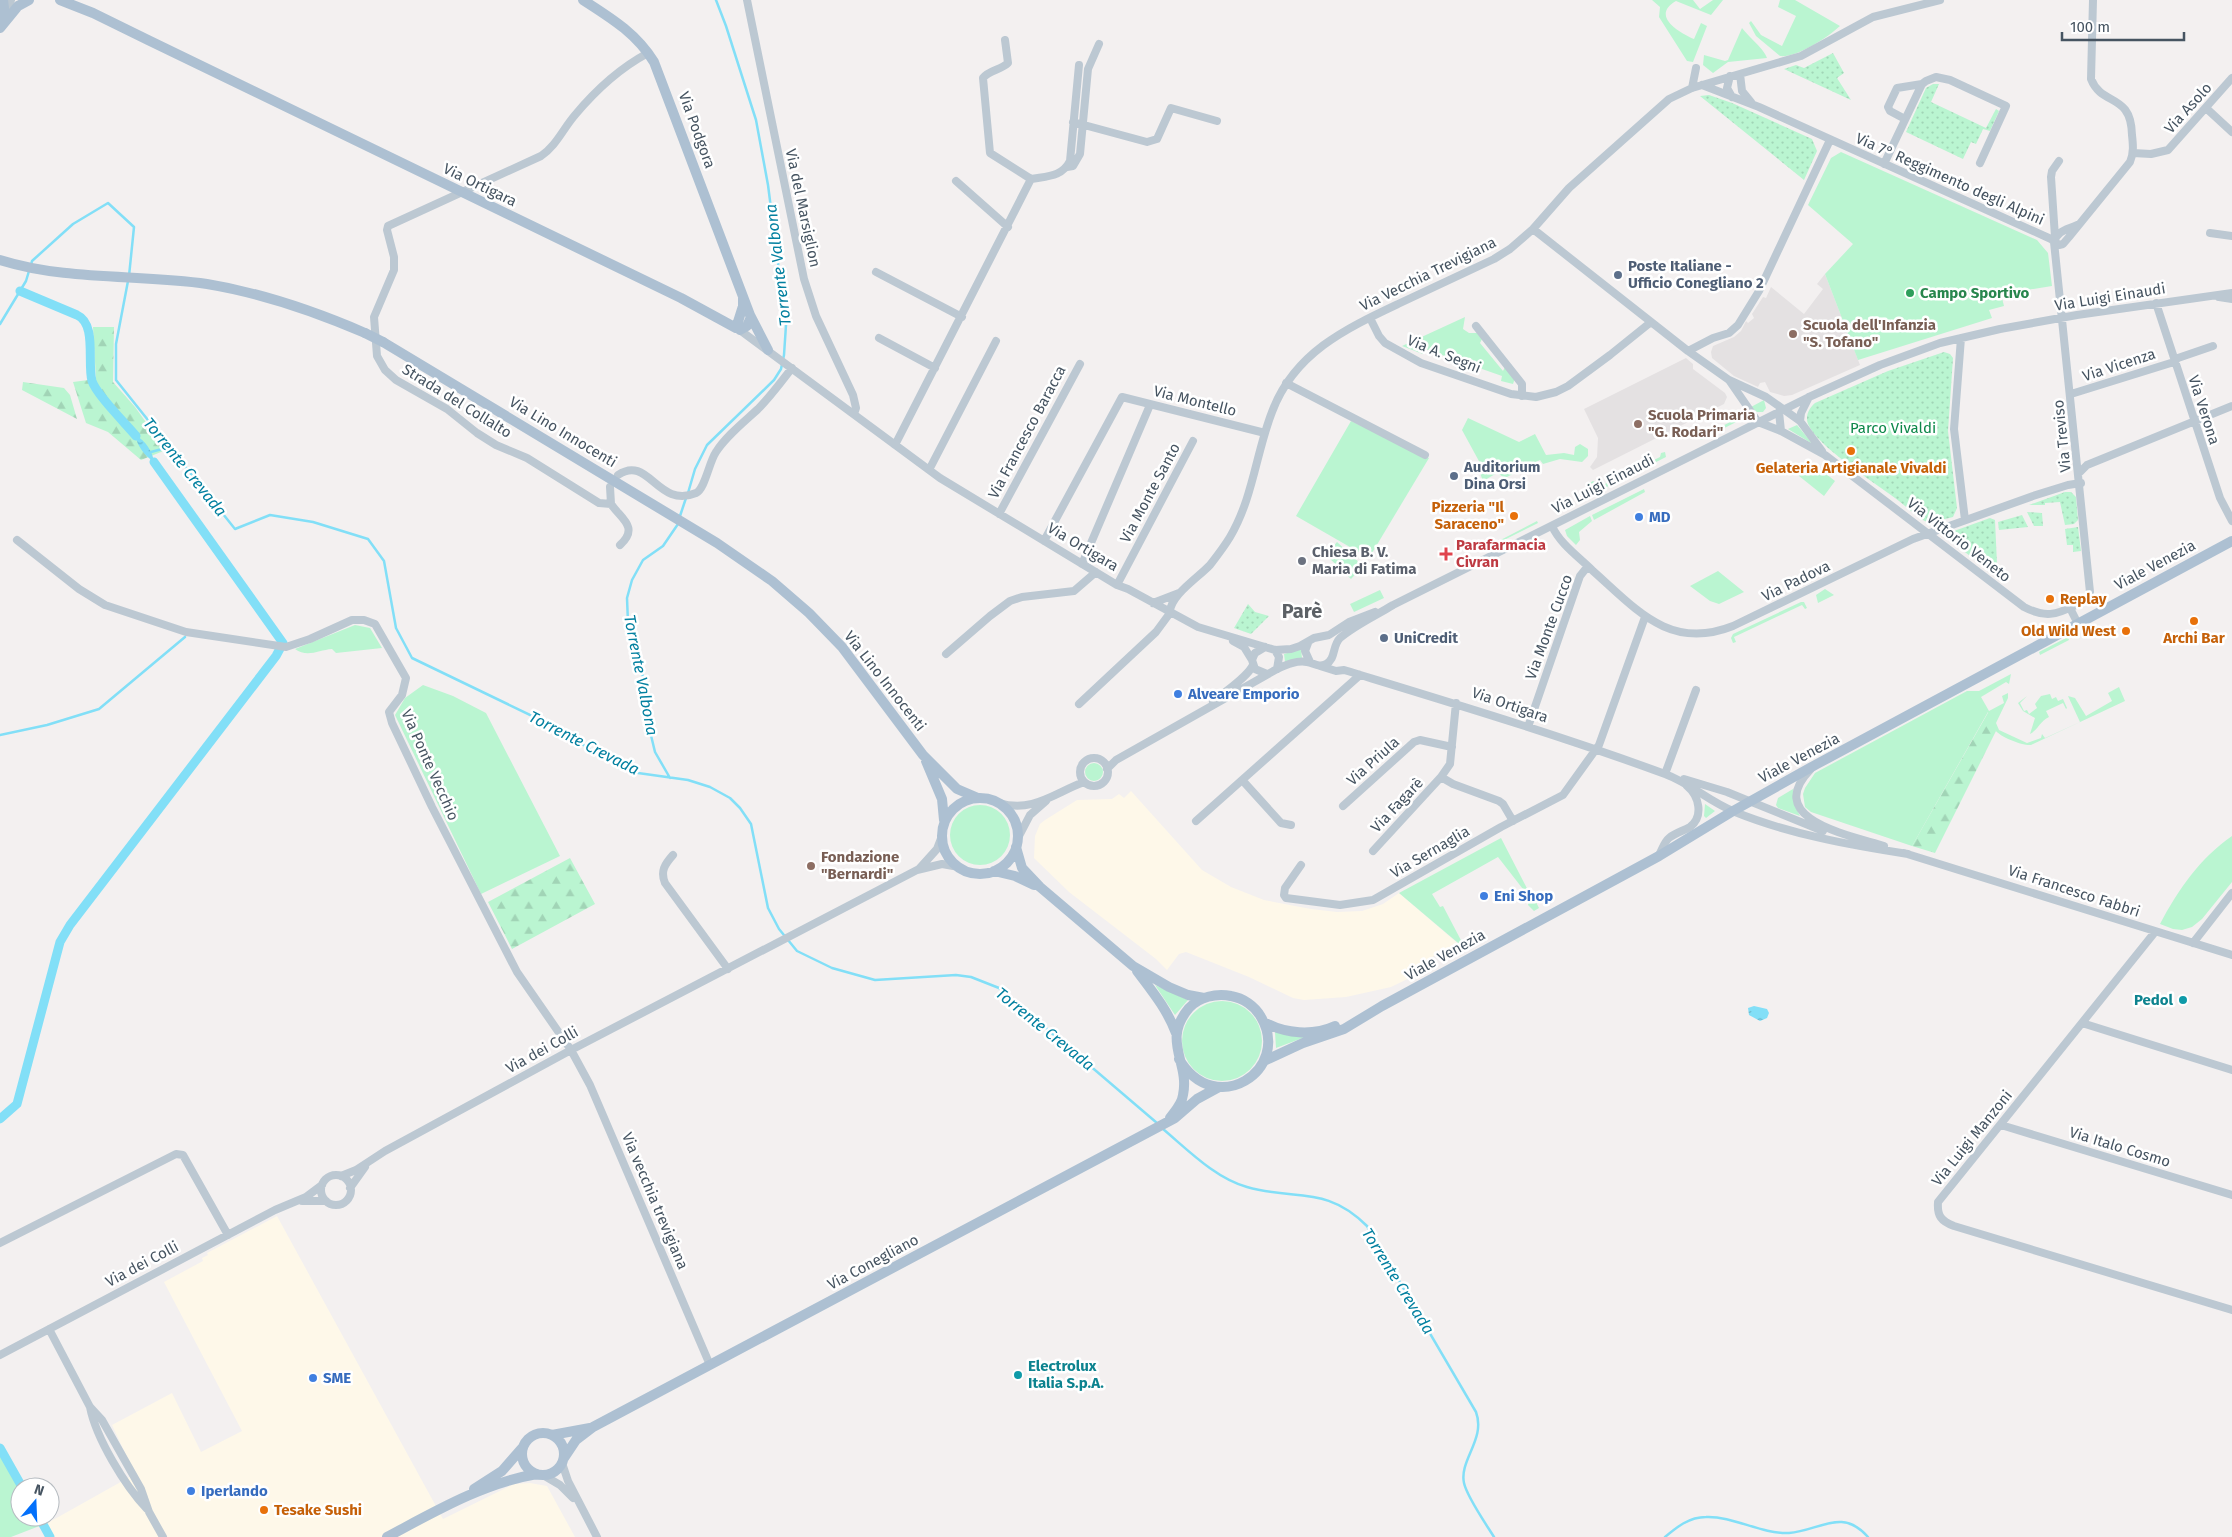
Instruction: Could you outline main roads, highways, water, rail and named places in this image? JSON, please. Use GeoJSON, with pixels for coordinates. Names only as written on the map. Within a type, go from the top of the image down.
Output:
{"type":"FeatureCollection","features":[{"type":"Feature","properties":{"kind":"main road"},"geometry":{"type":"LineString","coordinates":[[0,28],[4,8],[3,0]]}},
{"type":"Feature","properties":{"kind":"main road"},"geometry":{"type":"LineString","coordinates":[[0,28],[18,6],[29,0]]}},
{"type":"Feature","properties":{"kind":"main road","name":"Via Ortigara"},"geometry":{"type":"LineString","coordinates":[[61,0],[74,3],[681,298],[738,329]]}},
{"type":"Feature","properties":{"kind":"main road","name":"Via Podgora"},"geometry":{"type":"LineString","coordinates":[[583,0],[618,22],[648,53],[662,81],[743,298],[751,317],[772,352]]}},
{"type":"Feature","properties":{"kind":"main road","name":"Via Lino Innocenti"},"geometry":{"type":"LineString","coordinates":[[3,261],[40,270],[206,284],[272,298],[320,314],[383,342],[663,509],[772,581],[809,613],[842,647],[887,704],[923,755],[956,789],[978,798]]}},
{"type":"Feature","properties":{"kind":"main road"},"geometry":{"type":"LineString","coordinates":[[738,329],[744,306],[743,298]]}},
{"type":"Feature","properties":{"kind":"main road"},"geometry":{"type":"LineString","coordinates":[[738,329],[747,326],[751,317]]}},
{"type":"Feature","properties":{"kind":"main road","name":"Viale Venezia"},"geometry":{"type":"LineString","coordinates":[[1166,1123],[1184,1112],[1197,1099],[1219,1087],[1232,1086],[1245,1081],[1256,1072],[1264,1061],[1303,1043],[1344,1030],[1382,1006],[1659,856],[1733,811],[1750,802],[1760,801],[1817,764],[2232,541]]}},
{"type":"Feature","properties":{"kind":"main road","name":"Via Lino Innocenti"},"geometry":{"type":"LineString","coordinates":[[923,755],[942,799],[945,809],[944,821]]}},
{"type":"Feature","properties":{"kind":"main road"},"geometry":{"type":"LineString","coordinates":[[1040,887],[1015,876],[994,871],[976,874],[958,868],[944,848],[942,836],[944,821],[958,805],[978,798],[999,803],[1014,818],[1022,868],[1040,887],[1133,966],[1169,987],[1188,995],[1204,998]]}},
{"type":"Feature","properties":{"kind":"main road"},"geometry":{"type":"LineString","coordinates":[[994,871],[1008,861],[1017,843]]}},
{"type":"Feature","properties":{"kind":"main road"},"geometry":{"type":"LineString","coordinates":[[1133,966],[1161,1002],[1171,1018],[1176,1033],[1176,1046],[1184,1079],[1183,1096],[1178,1108],[1166,1123]]}},
{"type":"Feature","properties":{"kind":"main road","name":"Viale Venezia"},"geometry":{"type":"LineString","coordinates":[[1204,998],[1224,995],[1239,998],[1252,1006],[1264,1022],[1275,1028],[1291,1032],[1311,1032],[1331,1028],[1382,1006]]}},
{"type":"Feature","properties":{"kind":"main road"},"geometry":{"type":"LineString","coordinates":[[1176,1033],[1181,1018],[1191,1006],[1204,998]]}},
{"type":"Feature","properties":{"kind":"main road"},"geometry":{"type":"LineString","coordinates":[[1264,1022],[1268,1035],[1268,1048],[1264,1061]]}},
{"type":"Feature","properties":{"kind":"main road"},"geometry":{"type":"LineString","coordinates":[[1179,1059],[1185,1070],[1195,1079],[1206,1085],[1219,1087]]}},
{"type":"Feature","properties":{"kind":"main road","name":"Via Conegliano"},"geometry":{"type":"LineString","coordinates":[[563,1460],[576,1440],[593,1427],[1166,1123]]}},
{"type":"Feature","properties":{"kind":"main road","name":"Via Conegliano"},"geometry":{"type":"LineString","coordinates":[[552,1435],[593,1427]]}},
{"type":"Feature","properties":{"kind":"main road"},"geometry":{"type":"LineString","coordinates":[[387,1537],[450,1504],[502,1471],[532,1436],[539,1433],[552,1435],[562,1445],[563,1460],[555,1471],[512,1478],[450,1504]]}},
{"type":"Feature","properties":{"kind":"main road"},"geometry":{"type":"LineString","coordinates":[[524,1446],[523,1459],[530,1471],[540,1474]]}},
{"type":"Feature","properties":{"kind":"water"},"geometry":{"type":"Polygon","coordinates":[[[136,436],[148,447],[154,462],[142,451],[136,436]]]}},
{"type":"Feature","properties":{"kind":"water"},"geometry":{"type":"Polygon","coordinates":[[[1754,1006],[1767,1009],[1769,1013],[1767,1018],[1760,1021],[1749,1015],[1748,1008],[1754,1006]]]}},
{"type":"Feature","properties":{"kind":"waterway","name":"Torrente Valbona"},"geometry":{"type":"LineString","coordinates":[[688,493],[695,469],[707,445],[774,380],[781,369],[786,325],[768,185],[756,120],[716,0]]}},
{"type":"Feature","properties":{"kind":"waterway","name":"Torrente Crevada"},"geometry":{"type":"LineString","coordinates":[[31,265],[32,261],[73,224],[108,203],[134,227],[129,276]]}},
{"type":"Feature","properties":{"kind":"waterway","name":"Torrente Crevada"},"geometry":{"type":"LineString","coordinates":[[0,324],[26,281],[29,271]]}},
{"type":"Feature","properties":{"kind":"waterway","name":"Torrente Crevada"},"geometry":{"type":"LineString","coordinates":[[128,281],[116,344],[116,380],[235,529],[270,515],[313,522],[368,539],[384,561],[396,628],[412,658],[553,726],[603,757],[638,773],[688,780],[710,787],[730,798],[751,824],[768,908],[779,929],[797,951],[832,968],[875,980],[956,975],[971,977],[999,988],[1157,1123]]}},
{"type":"Feature","properties":{"kind":"waterway"},"geometry":{"type":"LineString","coordinates":[[20,291],[77,315],[83,320],[89,335],[92,381],[105,401],[136,436]]}},
{"type":"Feature","properties":{"kind":"waterway"},"geometry":{"type":"LineString","coordinates":[[151,452],[162,449]]}},
{"type":"Feature","properties":{"kind":"waterway"},"geometry":{"type":"LineString","coordinates":[[0,1119],[17,1104],[60,942],[70,925],[276,656],[283,643],[154,462]]}},
{"type":"Feature","properties":{"kind":"waterway","name":"Torrente Valbona"},"geometry":{"type":"LineString","coordinates":[[680,516],[686,498]]}},
{"type":"Feature","properties":{"kind":"waterway","name":"Torrente Valbona"},"geometry":{"type":"LineString","coordinates":[[670,778],[655,752],[648,723],[642,669],[628,623],[627,598],[632,580],[643,560],[663,546],[678,524]]}},
{"type":"Feature","properties":{"kind":"waterway"},"geometry":{"type":"LineString","coordinates":[[0,735],[47,725],[99,709],[185,637]]}},
{"type":"Feature","properties":{"kind":"waterway","name":"Torrente Crevada"},"geometry":{"type":"LineString","coordinates":[[1163,1129],[1202,1162],[1235,1183],[1265,1191],[1324,1199],[1352,1213],[1367,1226],[1476,1412],[1478,1431],[1465,1466],[1463,1474],[1464,1483],[1473,1503],[1494,1537]]}},
{"type":"Feature","properties":{"kind":"waterway"},"geometry":{"type":"LineString","coordinates":[[0,1448],[16,1477]]}},
{"type":"Feature","properties":{"kind":"waterway","name":"Torrente Crevada"},"geometry":{"type":"LineString","coordinates":[[1665,1537],[1679,1526],[1700,1517],[1727,1519],[1778,1533],[1800,1531],[1830,1523],[1849,1523],[1868,1537]]}},
{"type":"Feature","properties":{"kind":"waterway"},"geometry":{"type":"LineString","coordinates":[[44,1527],[50,1537]]}},
{"type":"Feature","properties":{"kind":"place","name":"Poste Italiane - Ufficio Conegliano 2"},"geometry":{"type":"Point","coordinates":[1618,275]}},
{"type":"Feature","properties":{"kind":"place","name":"Campo Sportivo"},"geometry":{"type":"Point","coordinates":[1910,293]}},
{"type":"Feature","properties":{"kind":"place","name":"Scuola dell'Infanzia \"S. Tofano\""},"geometry":{"type":"Point","coordinates":[1793,334]}},
{"type":"Feature","properties":{"kind":"place","name":"Scuola Primaria \"G. Rodari\""},"geometry":{"type":"Point","coordinates":[1638,424]}},
{"type":"Feature","properties":{"kind":"place","name":"Gelateria Artigianale Vivaldi"},"geometry":{"type":"Point","coordinates":[1851,451]}},
{"type":"Feature","properties":{"kind":"place","name":"Auditorium Dina Orsi"},"geometry":{"type":"Point","coordinates":[1454,476]}},
{"type":"Feature","properties":{"kind":"place","name":"Pizzeria \"Il Saraceno\""},"geometry":{"type":"Point","coordinates":[1514,516]}},
{"type":"Feature","properties":{"kind":"place","name":"MD"},"geometry":{"type":"Point","coordinates":[1639,517]}},
{"type":"Feature","properties":{"kind":"place","name":"Parafarmacia Civran"},"geometry":{"type":"Point","coordinates":[1446,554]}},
{"type":"Feature","properties":{"kind":"place","name":"Chiesa B. V. Maria di Fatima"},"geometry":{"type":"Point","coordinates":[1302,561]}},
{"type":"Feature","properties":{"kind":"place","name":"Replay"},"geometry":{"type":"Point","coordinates":[2050,599]}},
{"type":"Feature","properties":{"kind":"place","name":"Archi Bar"},"geometry":{"type":"Point","coordinates":[2194,621]}},
{"type":"Feature","properties":{"kind":"place","name":"Old Wild West"},"geometry":{"type":"Point","coordinates":[2126,631]}},
{"type":"Feature","properties":{"kind":"place","name":"UniCredit"},"geometry":{"type":"Point","coordinates":[1384,638]}},
{"type":"Feature","properties":{"kind":"place","name":"Alveare Emporio"},"geometry":{"type":"Point","coordinates":[1178,694]}},
{"type":"Feature","properties":{"kind":"place","name":"Fondazione \"Bernardi\""},"geometry":{"type":"Point","coordinates":[811,866]}},
{"type":"Feature","properties":{"kind":"place","name":"Eni Shop"},"geometry":{"type":"Point","coordinates":[1484,896]}},
{"type":"Feature","properties":{"kind":"place","name":"Pedol"},"geometry":{"type":"Point","coordinates":[2183,1000]}},
{"type":"Feature","properties":{"kind":"place","name":"Electrolux Italia S.p.A."},"geometry":{"type":"Point","coordinates":[1018,1375]}},
{"type":"Feature","properties":{"kind":"place","name":"SME"},"geometry":{"type":"Point","coordinates":[313,1378]}},
{"type":"Feature","properties":{"kind":"place","name":"Iperlando"},"geometry":{"type":"Point","coordinates":[191,1491]}},
{"type":"Feature","properties":{"kind":"place","name":"Tesake Sushi"},"geometry":{"type":"Point","coordinates":[264,1510]}},
{"type":"Feature","properties":{"kind":"district","name":"Parè"},"geometry":{"type":"Point","coordinates":[1302,611]}},
{"type":"Feature","properties":{"kind":"park label","name":"Parco Vivaldi"},"geometry":{"type":"Point","coordinates":[1893,428]}}]}
